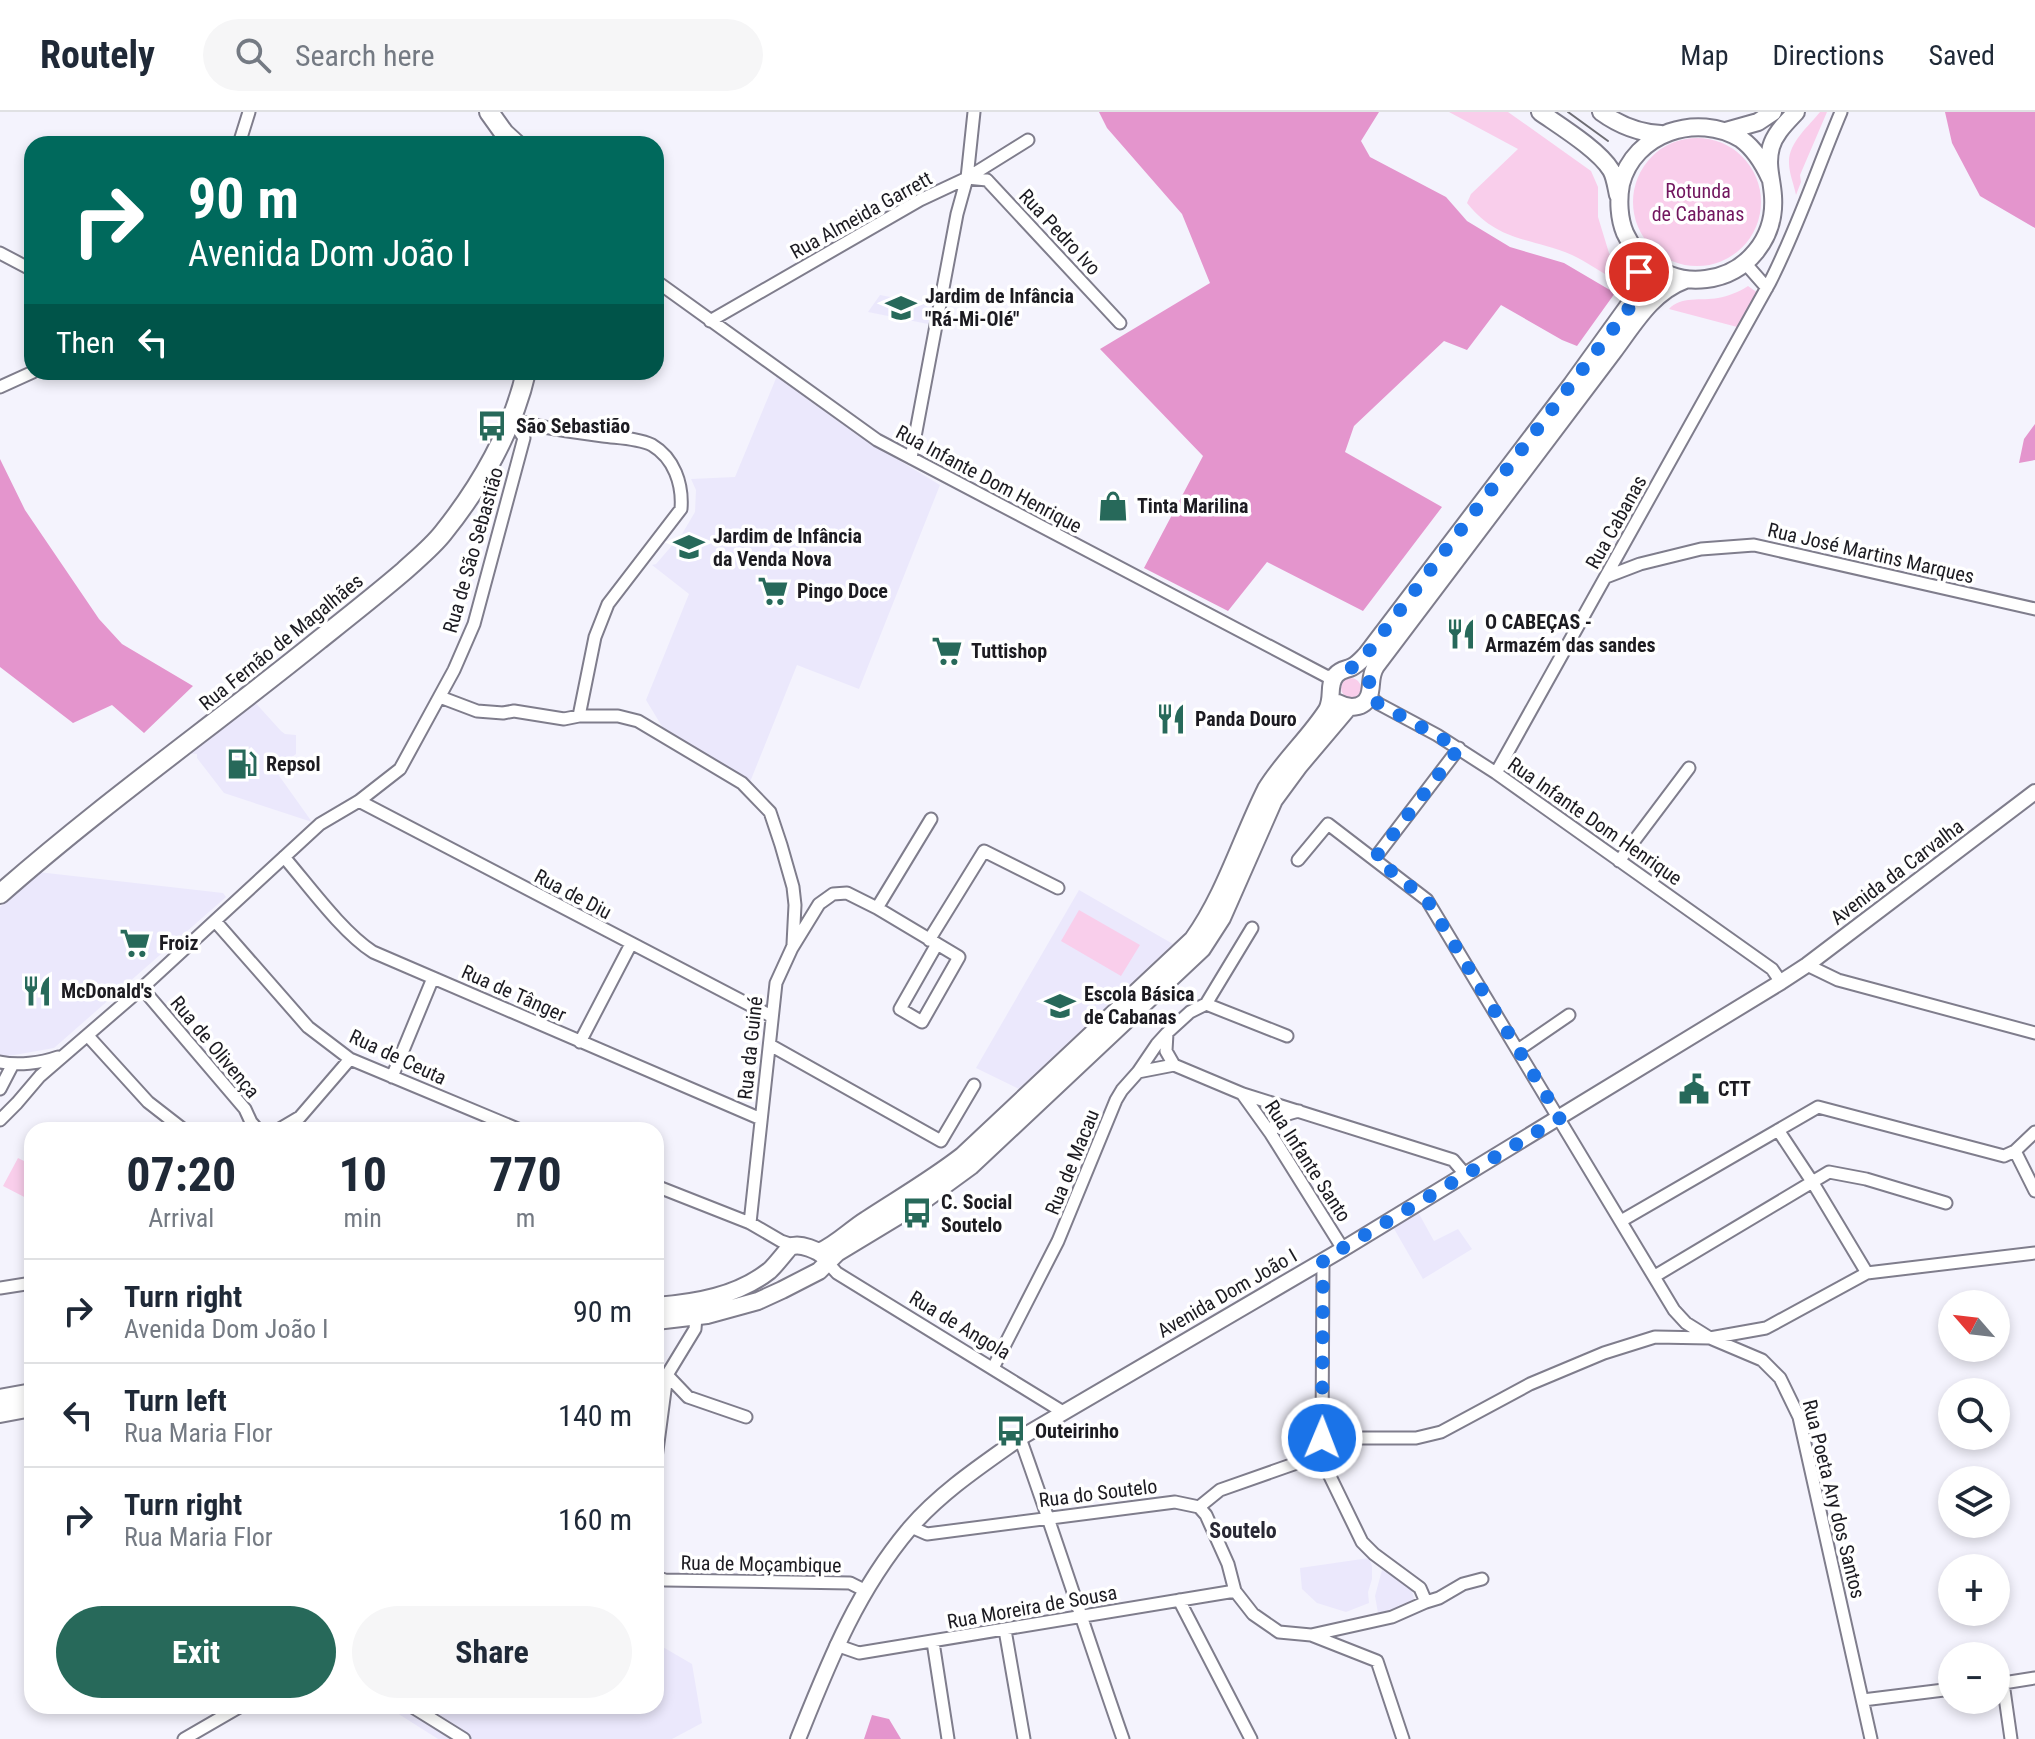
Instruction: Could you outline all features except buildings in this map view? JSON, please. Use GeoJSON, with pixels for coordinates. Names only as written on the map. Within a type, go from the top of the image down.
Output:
{"type":"FeatureCollection","features":[{"type":"Feature","properties":{"kind":"main road"},"geometry":{"type":"LineString","coordinates":[[489,112],[505,136]]}},
{"type":"Feature","properties":{"kind":"main road"},"geometry":{"type":"LineString","coordinates":[[1540,112],[1599,155],[1609,167],[1626,234],[1644,260],[1670,276],[1685,280],[1717,278],[1731,272],[1745,263],[1765,239],[1774,209],[1768,164],[1771,146],[1776,134],[1796,112]]}},
{"type":"Feature","properties":{"kind":"main road"},"geometry":{"type":"LineString","coordinates":[[1601,112],[1634,130],[1661,134]]}},
{"type":"Feature","properties":{"kind":"main road"},"geometry":{"type":"LineString","coordinates":[[1726,131],[1758,122],[1773,112]]}},
{"type":"Feature","properties":{"kind":"main road"},"geometry":{"type":"LineString","coordinates":[[1619,202],[1627,169],[1647,143],[1661,134],[1693,125],[1710,126],[1741,139],[1763,163],[1770,178]]}},
{"type":"Feature","properties":{"kind":"main road"},"geometry":{"type":"LineString","coordinates":[[825,1264],[835,1243],[962,1156],[1193,939],[1219,894],[1274,775],[1323,715],[1331,683],[1339,672],[1358,664],[1369,651],[1629,308],[1638,285],[1638,260],[1634,248]]}},
{"type":"Feature","properties":{"kind":"main road"},"geometry":{"type":"LineString","coordinates":[[1331,683],[1341,706],[1361,706],[1371,696],[1372,671],[1644,311],[1663,291],[1685,280]]}},
{"type":"Feature","properties":{"kind":"main road","name":"Rua Fernão de Magalhães"},"geometry":{"type":"LineString","coordinates":[[0,894],[416,561],[443,534],[482,477],[511,419],[524,380]]}},
{"type":"Feature","properties":{"kind":"main road"},"geometry":{"type":"LineString","coordinates":[[1351,668],[1363,672],[1371,696]]}},
{"type":"Feature","properties":{"kind":"main road"},"geometry":{"type":"LineString","coordinates":[[664,1320],[696,1317],[758,1301],[825,1264],[971,1166],[1202,949],[1222,918],[1274,800],[1348,708]]}},
{"type":"Feature","properties":{"kind":"main road"},"geometry":{"type":"LineString","coordinates":[[664,1305],[741,1289],[770,1270],[787,1249]]}},
{"type":"Feature","properties":{"kind":"main road","name":"Rua de Angola"},"geometry":{"type":"LineString","coordinates":[[787,1249],[825,1264],[792,1268],[786,1265],[787,1249]]}},
{"type":"Feature","properties":{"kind":"main road"},"geometry":{"type":"LineString","coordinates":[[0,1398],[24,1394]]}},
{"type":"Feature","properties":{"kind":"main road"},"geometry":{"type":"LineString","coordinates":[[0,1414],[24,1410]]}},
{"type":"Feature","properties":{"kind":"street"},"geometry":{"type":"LineString","coordinates":[[242,136],[249,112]]}},
{"type":"Feature","properties":{"kind":"street"},"geometry":{"type":"LineString","coordinates":[[911,458],[957,214],[967,178],[974,112]]}},
{"type":"Feature","properties":{"kind":"street","name":"Rua Cabanas"},"geometry":{"type":"LineString","coordinates":[[1496,773],[1767,288],[1791,242],[1841,112]]}},
{"type":"Feature","properties":{"kind":"street","name":"Rua Almeida Garrett"},"geometry":{"type":"LineString","coordinates":[[710,321],[920,200],[967,178],[1028,140]]}},
{"type":"Feature","properties":{"kind":"street","name":"Rua Pedro Ivo"},"geometry":{"type":"LineString","coordinates":[[967,178],[987,180],[1120,323]]}},
{"type":"Feature","properties":{"kind":"street"},"geometry":{"type":"LineString","coordinates":[[0,253],[24,266]]}},
{"type":"Feature","properties":{"kind":"street"},"geometry":{"type":"LineString","coordinates":[[1745,263],[1767,288]]}},
{"type":"Feature","properties":{"kind":"street","name":"Rua Infante Dom Henrique"},"geometry":{"type":"LineString","coordinates":[[664,287],[877,440],[1331,683]]}},
{"type":"Feature","properties":{"kind":"street"},"geometry":{"type":"LineString","coordinates":[[0,387],[24,376]]}},
{"type":"Feature","properties":{"kind":"street"},"geometry":{"type":"LineString","coordinates":[[511,419],[540,427],[644,442],[663,454],[680,482],[681,509],[608,604],[595,637],[579,716]]}},
{"type":"Feature","properties":{"kind":"street","name":"Rua de São Sebastião"},"geometry":{"type":"LineString","coordinates":[[0,1120],[40,1076],[142,988],[320,824],[359,801],[400,769],[440,697],[474,624],[524,438],[511,419]]}},
{"type":"Feature","properties":{"kind":"street","name":"Rua José Martins Marques"},"geometry":{"type":"LineString","coordinates":[[1606,577],[1640,564],[1701,549],[1754,545],[2035,609]]}},
{"type":"Feature","properties":{"kind":"street","name":"Rua Infante Dom Henrique"},"geometry":{"type":"LineString","coordinates":[[1371,696],[1496,773],[1772,969],[1781,982]]}},
{"type":"Feature","properties":{"kind":"street"},"geometry":{"type":"LineString","coordinates":[[440,697],[477,711],[514,711],[564,719],[618,716],[638,721],[742,783],[770,812],[781,845],[795,905],[792,948]]}},
{"type":"Feature","properties":{"kind":"street"},"geometry":{"type":"LineString","coordinates":[[1375,858],[1459,748]]}},
{"type":"Feature","properties":{"kind":"street"},"geometry":{"type":"LineString","coordinates":[[1619,861],[1689,768]]}},
{"type":"Feature","properties":{"kind":"street","name":"Avenida da Carvalha"},"geometry":{"type":"LineString","coordinates":[[1781,982],[2035,792]]}},
{"type":"Feature","properties":{"kind":"street","name":"Rua de Diu"},"geometry":{"type":"LineString","coordinates":[[359,801],[771,1016]]}},
{"type":"Feature","properties":{"kind":"street"},"geometry":{"type":"LineString","coordinates":[[931,819],[877,908],[933,942],[959,957],[922,1022],[900,1009],[933,942],[984,851],[1058,888]]}},
{"type":"Feature","properties":{"kind":"street","name":"Rua Poeta Ary dos Santos"},"geometry":{"type":"LineString","coordinates":[[1298,860],[1328,824],[1427,900],[1674,1310],[1686,1323],[1710,1338],[1762,1360],[1780,1378],[1799,1417],[1871,1739]]}},
{"type":"Feature","properties":{"kind":"street","name":"Rua de Tânger"},"geometry":{"type":"LineString","coordinates":[[284,857],[362,944],[373,952],[761,1119]]}},
{"type":"Feature","properties":{"kind":"street","name":"Rua da Guiné"},"geometry":{"type":"LineString","coordinates":[[750,1223],[776,983],[792,948],[819,904],[833,894],[847,893],[877,908]]}},
{"type":"Feature","properties":{"kind":"street","name":"Rua de Ceuta"},"geometry":{"type":"LineString","coordinates":[[215,921],[308,1027],[350,1059],[501,1122]]}},
{"type":"Feature","properties":{"kind":"street"},"geometry":{"type":"LineString","coordinates":[[1252,928],[1206,1004],[1287,1036]]}},
{"type":"Feature","properties":{"kind":"street"},"geometry":{"type":"LineString","coordinates":[[580,1042],[631,944]]}},
{"type":"Feature","properties":{"kind":"street"},"geometry":{"type":"LineString","coordinates":[[1807,965],[1838,980],[2035,1033]]}},
{"type":"Feature","properties":{"kind":"street"},"geometry":{"type":"LineString","coordinates":[[392,1077],[433,978]]}},
{"type":"Feature","properties":{"kind":"street","name":"Avenida Dom João I"},"geometry":{"type":"LineString","coordinates":[[798,1739],[836,1645],[864,1590],[911,1527],[942,1496],[979,1467],[1020,1438],[1343,1249],[1781,982]]}},
{"type":"Feature","properties":{"kind":"street","name":"Rua de Olivença"},"geometry":{"type":"LineString","coordinates":[[142,988],[245,1109],[251,1122]]}},
{"type":"Feature","properties":{"kind":"street","name":"Rua de Macau"},"geometry":{"type":"LineString","coordinates":[[993,1368],[1058,1241],[1116,1100],[1167,1033],[1190,1012],[1206,1004]]}},
{"type":"Feature","properties":{"kind":"street"},"geometry":{"type":"LineString","coordinates":[[1518,1050],[1569,1015]]}},
{"type":"Feature","properties":{"kind":"street"},"geometry":{"type":"LineString","coordinates":[[1167,1033],[1166,1051],[1174,1065]]}},
{"type":"Feature","properties":{"kind":"street"},"geometry":{"type":"LineString","coordinates":[[88,1036],[148,1102],[174,1122]]}},
{"type":"Feature","properties":{"kind":"street"},"geometry":{"type":"LineString","coordinates":[[770,1045],[941,1141],[974,1085]]}},
{"type":"Feature","properties":{"kind":"street","name":"Rua de São Sebastião"},"geometry":{"type":"LineString","coordinates":[[0,1062],[13,1064],[50,1060],[67,1054]]}},
{"type":"Feature","properties":{"kind":"street"},"geometry":{"type":"LineString","coordinates":[[292,1122],[300,1117],[350,1059]]}},
{"type":"Feature","properties":{"kind":"street"},"geometry":{"type":"LineString","coordinates":[[0,1089],[13,1064]]}},
{"type":"Feature","properties":{"kind":"street"},"geometry":{"type":"LineString","coordinates":[[1138,1072],[1174,1065],[1243,1094],[1453,1160],[1465,1174]]}},
{"type":"Feature","properties":{"kind":"street","name":"Rua Infante Santo"},"geometry":{"type":"LineString","coordinates":[[1243,1094],[1343,1249]]}},
{"type":"Feature","properties":{"kind":"street"},"geometry":{"type":"LineString","coordinates":[[1621,1221],[1818,1107],[2004,1156],[2015,1151],[2035,1132]]}},
{"type":"Feature","properties":{"kind":"street"},"geometry":{"type":"LineString","coordinates":[[1271,1134],[1274,1123],[1282,1116],[1299,1111]]}},
{"type":"Feature","properties":{"kind":"street"},"geometry":{"type":"LineString","coordinates":[[1778,1130],[1867,1273]]}},
{"type":"Feature","properties":{"kind":"street"},"geometry":{"type":"LineString","coordinates":[[2015,1151],[2035,1191]]}},
{"type":"Feature","properties":{"kind":"street"},"geometry":{"type":"LineString","coordinates":[[1655,1276],[1829,1172],[1866,1179],[1946,1203]]}},
{"type":"Feature","properties":{"kind":"street"},"geometry":{"type":"LineString","coordinates":[[664,1189],[750,1223]]}},
{"type":"Feature","properties":{"kind":"street","name":"Rua de Angola"},"geometry":{"type":"LineString","coordinates":[[750,1223],[787,1249]]}},
{"type":"Feature","properties":{"kind":"street"},"geometry":{"type":"LineString","coordinates":[[1403,1739],[1377,1661],[1311,1635],[1279,1632],[1253,1614],[1235,1591],[1222,1552],[1206,1515],[1199,1507],[1220,1490],[1311,1458],[1333,1438],[1416,1438],[1441,1432],[1530,1384],[1604,1353],[1655,1337],[1710,1338],[1766,1328],[1867,1273],[2035,1253]]}},
{"type":"Feature","properties":{"kind":"street"},"geometry":{"type":"LineString","coordinates":[[1323,1260],[1325,1466],[1362,1542],[1420,1588],[1426,1602]]}},
{"type":"Feature","properties":{"kind":"street","name":"Rua de Angola"},"geometry":{"type":"LineString","coordinates":[[825,1264],[1063,1412]]}},
{"type":"Feature","properties":{"kind":"street"},"geometry":{"type":"LineString","coordinates":[[0,1288],[24,1284]]}},
{"type":"Feature","properties":{"kind":"street"},"geometry":{"type":"LineString","coordinates":[[664,1398],[667,1375],[695,1329],[696,1317]]}},
{"type":"Feature","properties":{"kind":"street"},"geometry":{"type":"LineString","coordinates":[[667,1375],[688,1397],[746,1417]]}},
{"type":"Feature","properties":{"kind":"street"},"geometry":{"type":"LineString","coordinates":[[1020,1438],[1123,1739]]}},
{"type":"Feature","properties":{"kind":"street","name":"Rua do Soutelo"},"geometry":{"type":"LineString","coordinates":[[911,1527],[927,1534],[1175,1502],[1199,1507]]}},
{"type":"Feature","properties":{"kind":"street"},"geometry":{"type":"LineString","coordinates":[[1311,1635],[1392,1617],[1439,1598],[1463,1584],[1482,1579]]}},
{"type":"Feature","properties":{"kind":"street","name":"Rua de Moçambique"},"geometry":{"type":"LineString","coordinates":[[664,1580],[850,1583],[864,1590]]}},
{"type":"Feature","properties":{"kind":"street","name":"Rua Moreira de Sousa"},"geometry":{"type":"LineString","coordinates":[[836,1645],[859,1653],[1235,1591]]}},
{"type":"Feature","properties":{"kind":"street"},"geometry":{"type":"LineString","coordinates":[[1179,1600],[1251,1739]]}},
{"type":"Feature","properties":{"kind":"street"},"geometry":{"type":"LineString","coordinates":[[1005,1630],[1024,1739]]}},
{"type":"Feature","properties":{"kind":"street"},"geometry":{"type":"LineString","coordinates":[[933,1642],[948,1739]]}},
{"type":"Feature","properties":{"kind":"street"},"geometry":{"type":"LineString","coordinates":[[2010,1682],[2035,1678]]}},
{"type":"Feature","properties":{"kind":"street"},"geometry":{"type":"LineString","coordinates":[[1863,1700],[1938,1691]]}},
{"type":"Feature","properties":{"kind":"street"},"geometry":{"type":"LineString","coordinates":[[184,1739],[227,1714]]}},
{"type":"Feature","properties":{"kind":"street"},"geometry":{"type":"LineString","coordinates":[[424,1714],[464,1739]]}},
{"type":"Feature","properties":{"kind":"street"},"geometry":{"type":"LineString","coordinates":[[2006,1714],[2011,1739]]}},
{"type":"Feature","properties":{"kind":"shaded area"},"geometry":{"type":"Polygon","coordinates":[[[1099,112],[1379,112],[1361,141],[1370,157],[1446,197],[1467,221],[1510,247],[1564,263],[1615,293],[1577,346],[1501,305],[1467,350],[1444,341],[1354,426],[1345,452],[1442,507],[1363,611],[1267,562],[1228,611],[1144,568],[1203,456],[1100,349],[1210,283],[1182,214],[1107,128],[1099,112]]]}},
{"type":"Feature","properties":{"kind":"shaded area"},"geometry":{"type":"Polygon","coordinates":[[[1945,112],[2035,112],[2035,228],[1980,196],[1952,143],[1945,112]]]}},
{"type":"Feature","properties":{"kind":"shaded area","name":"Jardim de Infância \"Rá-Mi-Olé\""},"geometry":{"type":"Polygon","coordinates":[[[880,295],[932,305],[928,324],[868,312],[880,295]]]}},
{"type":"Feature","properties":{"kind":"shaded area"},"geometry":{"type":"Polygon","coordinates":[[[777,376],[857,435],[940,485],[859,689],[797,665],[750,782],[666,733],[646,700],[689,594],[652,565],[682,534],[695,512],[696,490],[691,479],[735,477],[777,376]]]}},
{"type":"Feature","properties":{"kind":"shaded area"},"geometry":{"type":"Polygon","coordinates":[[[2035,424],[2035,460],[2019,463],[2024,439],[2035,424]]]}},
{"type":"Feature","properties":{"kind":"shaded area"},"geometry":{"type":"Polygon","coordinates":[[[0,459],[25,510],[99,619],[122,644],[193,686],[144,733],[112,705],[73,723],[0,667],[0,459]]]}},
{"type":"Feature","properties":{"kind":"shaded area","name":"Repsol"},"geometry":{"type":"Polygon","coordinates":[[[252,699],[281,731],[296,735],[296,754],[275,770],[312,822],[224,793],[197,754],[185,753],[252,699]]]}},
{"type":"Feature","properties":{"kind":"shaded area"},"geometry":{"type":"Polygon","coordinates":[[[38,872],[223,893],[226,897],[54,1048],[3,1057],[0,1055],[0,907],[38,872]]]}},
{"type":"Feature","properties":{"kind":"shaded area","name":"Escola Básica de Cabanas"},"geometry":{"type":"Polygon","coordinates":[[[1079,890],[1173,944],[1019,1089],[976,1068],[1079,890]]]}},
{"type":"Feature","properties":{"kind":"shaded area"},"geometry":{"type":"Polygon","coordinates":[[[1418,1212],[1434,1241],[1458,1229],[1472,1249],[1423,1279],[1393,1227],[1418,1212]]]}},
{"type":"Feature","properties":{"kind":"shaded area"},"geometry":{"type":"Polygon","coordinates":[[[1369,1558],[1372,1579],[1369,1603],[1346,1612],[1317,1603],[1302,1589],[1300,1568],[1369,1558]]]}},
{"type":"Feature","properties":{"kind":"shaded area"},"geometry":{"type":"Polygon","coordinates":[[[1382,1570],[1403,1580],[1411,1588],[1414,1598],[1411,1604],[1378,1613],[1375,1596],[1382,1570]]]}},
{"type":"Feature","properties":{"kind":"shaded area"},"geometry":{"type":"Polygon","coordinates":[[[664,1648],[692,1664],[702,1723],[672,1739],[438,1739],[399,1714],[664,1714],[664,1648]]]}},
{"type":"Feature","properties":{"kind":"shaded area"},"geometry":{"type":"Polygon","coordinates":[[[872,1715],[889,1719],[901,1739],[864,1739],[872,1715]]]}},
{"type":"Feature","properties":{"kind":"green space"},"geometry":{"type":"Polygon","coordinates":[[[1449,112],[1508,112],[1591,171],[1598,187],[1598,217],[1609,253],[1619,269],[1620,274],[1615,280],[1572,255],[1503,232],[1479,216],[1467,203],[1471,194],[1518,149],[1449,112]]]}},
{"type":"Feature","properties":{"kind":"green space"},"geometry":{"type":"Polygon","coordinates":[[[1820,112],[1827,112],[1800,175],[1796,195],[1789,163],[1792,149],[1820,112]]]}},
{"type":"Feature","properties":{"kind":"green space","name":"Rotunda de Cabanas"},"geometry":{"type":"Polygon","coordinates":[[[1697,138],[1721,143],[1742,157],[1756,178],[1761,202],[1756,226],[1742,247],[1721,261],[1697,266],[1673,261],[1652,247],[1638,226],[1633,202],[1638,178],[1652,157],[1673,143],[1697,138]]]}},
{"type":"Feature","properties":{"kind":"green space"},"geometry":{"type":"Polygon","coordinates":[[[1748,286],[1758,293],[1741,328],[1669,309],[1679,302],[1722,297],[1748,286]]]}},
{"type":"Feature","properties":{"kind":"green space"},"geometry":{"type":"Polygon","coordinates":[[[1351,678],[1358,681],[1361,688],[1358,695],[1351,698],[1344,695],[1341,688],[1344,681],[1351,678]]]}},
{"type":"Feature","properties":{"kind":"green space"},"geometry":{"type":"Polygon","coordinates":[[[1079,910],[1140,945],[1121,976],[1061,941],[1079,910]]]}},
{"type":"Feature","properties":{"kind":"green space"},"geometry":{"type":"Polygon","coordinates":[[[18,1158],[24,1161],[24,1197],[3,1186],[18,1158]]]}},
{"type":"Feature","properties":{"kind":"tram line"},"geometry":{"type":"LineString","coordinates":[[1568,112],[1608,141]]}},
{"type":"Feature","properties":{"kind":"place","name":"Jardim de Infância \"Rá-Mi-Olé\""},"geometry":{"type":"Point","coordinates":[901,308]}},
{"type":"Feature","properties":{"kind":"place","name":"São Sebastião"},"geometry":{"type":"Point","coordinates":[492,426]}},
{"type":"Feature","properties":{"kind":"place","name":"Tinta Marilina"},"geometry":{"type":"Point","coordinates":[1113,506]}},
{"type":"Feature","properties":{"kind":"place","name":"Jardim de Infância da Venda Nova"},"geometry":{"type":"Point","coordinates":[689,547]}},
{"type":"Feature","properties":{"kind":"place","name":"Pingo Doce"},"geometry":{"type":"Point","coordinates":[773,591]}},
{"type":"Feature","properties":{"kind":"place","name":"O CABEÇAS - Armazém das sandes"},"geometry":{"type":"Point","coordinates":[1461,634]}},
{"type":"Feature","properties":{"kind":"place","name":"Tuttishop"},"geometry":{"type":"Point","coordinates":[947,651]}},
{"type":"Feature","properties":{"kind":"place","name":"Panda Douro"},"geometry":{"type":"Point","coordinates":[1171,719]}},
{"type":"Feature","properties":{"kind":"place","name":"Repsol"},"geometry":{"type":"Point","coordinates":[242,764]}},
{"type":"Feature","properties":{"kind":"place","name":"Froiz"},"geometry":{"type":"Point","coordinates":[135,943]}},
{"type":"Feature","properties":{"kind":"place","name":"McDonald's"},"geometry":{"type":"Point","coordinates":[37,991]}},
{"type":"Feature","properties":{"kind":"place","name":"Escola Básica de Cabanas"},"geometry":{"type":"Point","coordinates":[1060,1006]}},
{"type":"Feature","properties":{"kind":"place","name":"CTT"},"geometry":{"type":"Point","coordinates":[1694,1089]}},
{"type":"Feature","properties":{"kind":"place","name":"C. Social Soutelo"},"geometry":{"type":"Point","coordinates":[917,1213]}},
{"type":"Feature","properties":{"kind":"place","name":"Outeirinho"},"geometry":{"type":"Point","coordinates":[1011,1431]}},
{"type":"Feature","properties":{"kind":"district","name":"Soutelo"},"geometry":{"type":"Point","coordinates":[1243,1530]}},
{"type":"Feature","properties":{"kind":"route"},"geometry":{"type":"LineString","coordinates":[[1322,1438],[1323,1260],[1560,1118],[1427,900],[1375,858],[1459,748],[1374,701],[1369,696],[1368,677],[1351,668],[1369,651],[1629,308],[1636,294],[1639,272]]}}]}
